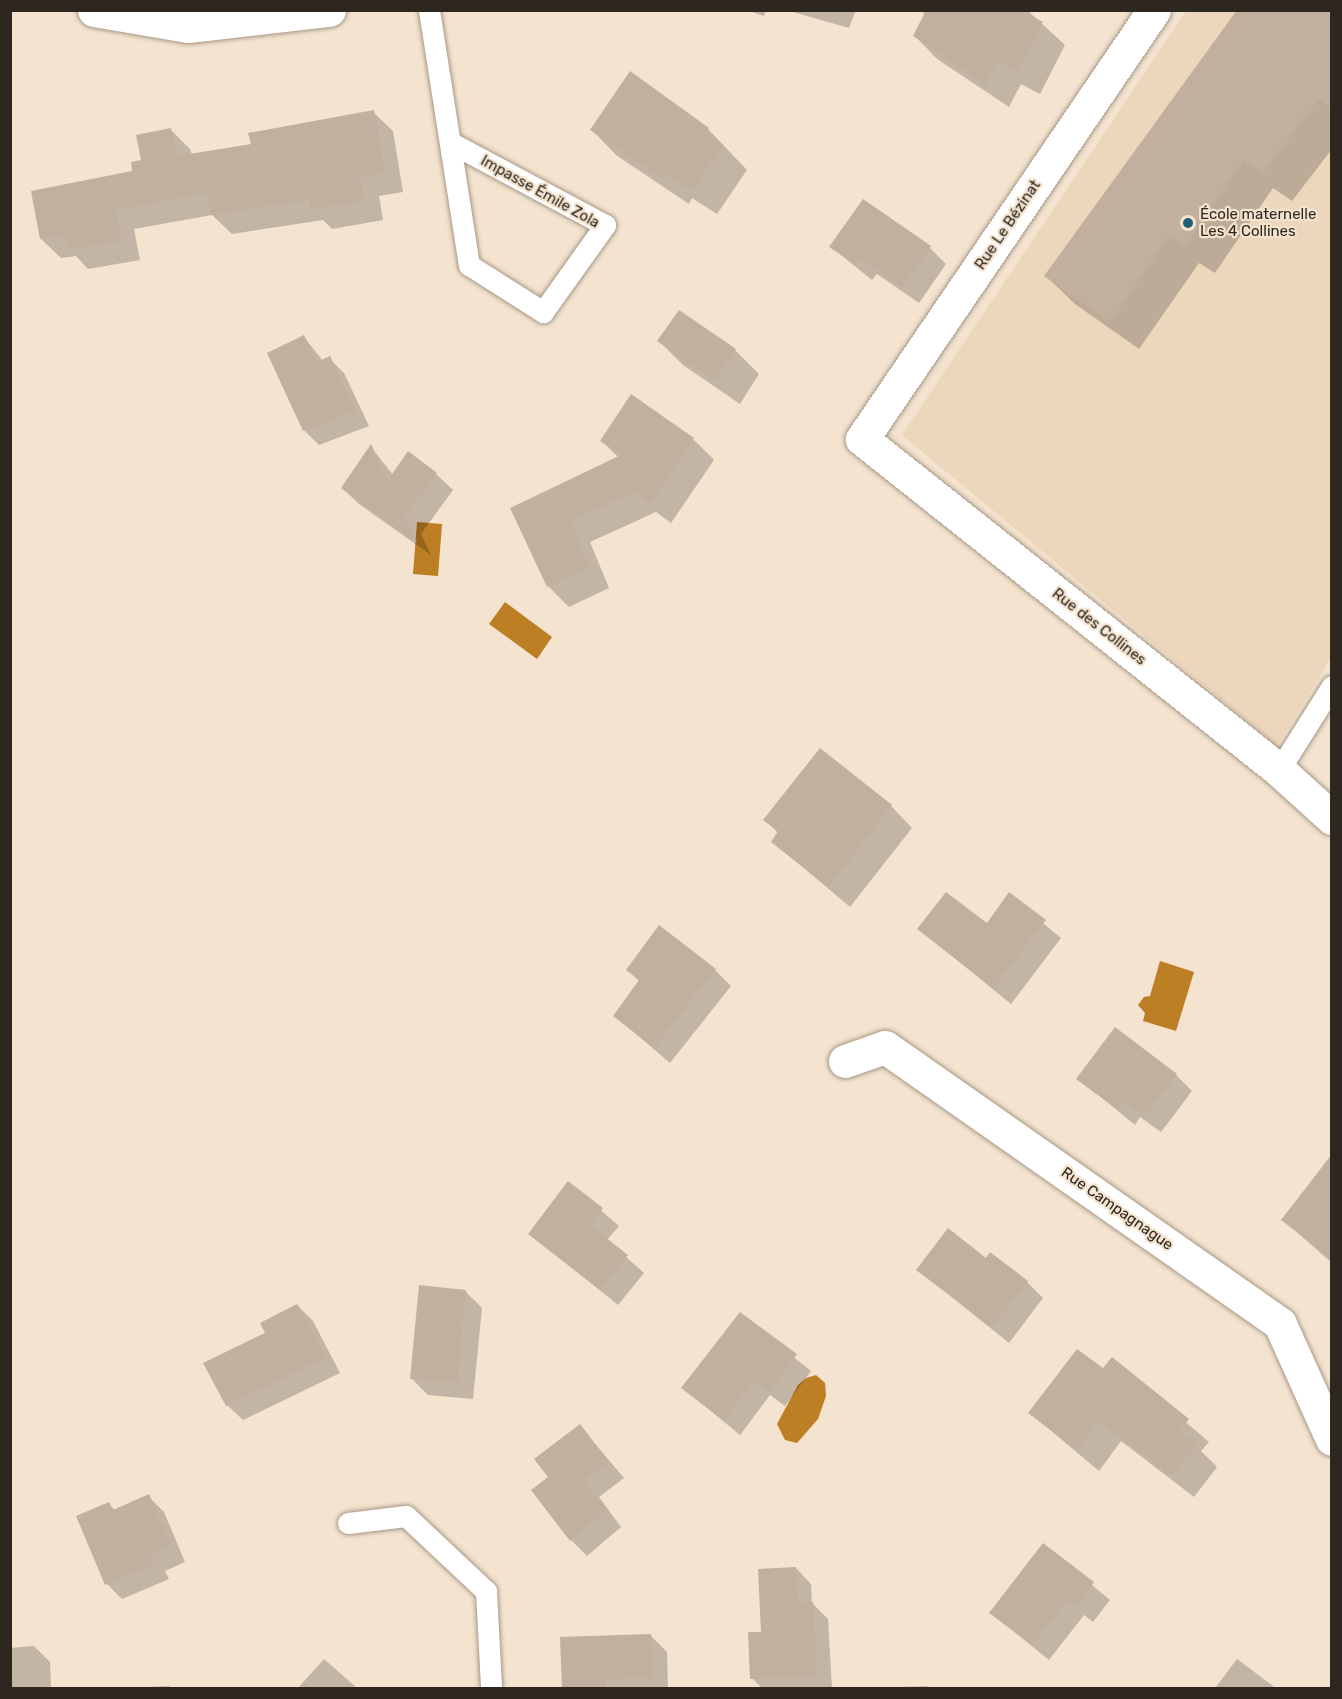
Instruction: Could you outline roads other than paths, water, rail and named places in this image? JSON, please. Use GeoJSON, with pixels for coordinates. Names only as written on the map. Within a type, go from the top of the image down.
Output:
{"type":"FeatureCollection","features":[{"type":"Feature","properties":{"kind":"street"},"geometry":{"type":"LineString","coordinates":[[94,10],[188,26],[329,10]]}},
{"type":"Feature","properties":{"kind":"street","name":"Rue Le Bézinat"},"geometry":{"type":"LineString","coordinates":[[862,439],[1154,11]]}},
{"type":"Feature","properties":{"kind":"street","name":"Rue des Collines"},"geometry":{"type":"LineString","coordinates":[[862,439],[1279,770],[1332,818]]}},
{"type":"Feature","properties":{"kind":"street","name":"Rue Campagnague"},"geometry":{"type":"LineString","coordinates":[[845,1061],[885,1047],[1280,1324],[1332,1439]]}},
{"type":"Feature","properties":{"kind":"lane","name":"Impasse Émile Zola"},"geometry":{"type":"LineString","coordinates":[[429,10],[453,144],[469,265],[543,312],[605,225],[453,144]]}},
{"type":"Feature","properties":{"kind":"lane"},"geometry":{"type":"LineString","coordinates":[[1279,770],[1332,686]]}},
{"type":"Feature","properties":{"kind":"lane"},"geometry":{"type":"LineString","coordinates":[[348,1523],[406,1516],[486,1592],[491,1689]]}},
{"type":"Feature","properties":{"kind":"place","name":"École maternelle Les 4 Collines"},"geometry":{"type":"Point","coordinates":[1188,223]}}]}
